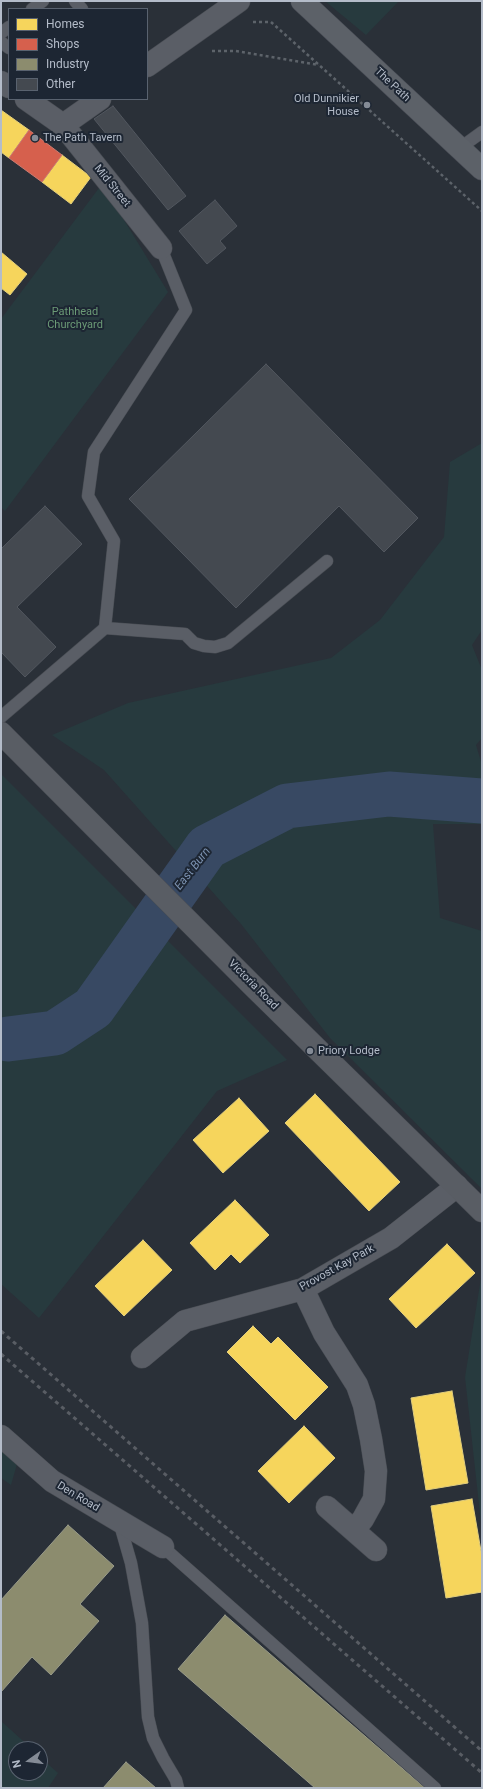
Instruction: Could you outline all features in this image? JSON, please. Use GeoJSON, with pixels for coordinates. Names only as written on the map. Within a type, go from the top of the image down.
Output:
{"type":"FeatureCollection","features":[{"type":"Feature","properties":{"kind":"main road","name":"The Path"},"geometry":{"type":"LineString","coordinates":[[302,1],[482,168]]}},
{"type":"Feature","properties":{"kind":"main road","name":"Victoria Road"},"geometry":{"type":"LineString","coordinates":[[1,733],[25,759],[252,985],[482,1211]]}},
{"type":"Feature","properties":{"kind":"street"},"geometry":{"type":"LineString","coordinates":[[148,65],[233,5]]}},
{"type":"Feature","properties":{"kind":"street","name":"Mid Street"},"geometry":{"type":"LineString","coordinates":[[27,100],[63,125],[161,248]]}},
{"type":"Feature","properties":{"kind":"street"},"geometry":{"type":"LineString","coordinates":[[63,125],[99,100]]}},
{"type":"Feature","properties":{"kind":"street","name":"Provost Kay Park"},"geometry":{"type":"LineString","coordinates":[[142,1358],[185,1321],[303,1289],[391,1238],[457,1186]]}},
{"type":"Feature","properties":{"kind":"street"},"geometry":{"type":"LineString","coordinates":[[303,1289],[324,1333],[350,1361],[364,1406],[376,1471],[374,1500],[363,1519],[354,1530]]}},
{"type":"Feature","properties":{"kind":"street","name":"Den Road"},"geometry":{"type":"LineString","coordinates":[[1,1436],[52,1481],[163,1547]]}},
{"type":"Feature","properties":{"kind":"street"},"geometry":{"type":"LineString","coordinates":[[327,1507],[376,1550]]}},
{"type":"Feature","properties":{"kind":"lane"},"geometry":{"type":"LineString","coordinates":[[33,8],[42,1]]}},
{"type":"Feature","properties":{"kind":"lane"},"geometry":{"type":"LineString","coordinates":[[460,148],[482,132]]}},
{"type":"Feature","properties":{"kind":"lane"},"geometry":{"type":"LineString","coordinates":[[1,717],[105,628],[114,541],[88,496],[94,452],[186,310],[161,248]]}},
{"type":"Feature","properties":{"kind":"lane"},"geometry":{"type":"LineString","coordinates":[[105,628],[186,634],[194,643],[215,647],[228,643],[327,561]]}},
{"type":"Feature","properties":{"kind":"lane"},"geometry":{"type":"LineString","coordinates":[[119,1521],[131,1563],[142,1623],[148,1717],[153,1738],[162,1758],[176,1780],[178,1788]]}},
{"type":"Feature","properties":{"kind":"lane"},"geometry":{"type":"LineString","coordinates":[[163,1547],[435,1788]]}},
{"type":"Feature","properties":{"kind":"path"},"geometry":{"type":"LineString","coordinates":[[233,5],[244,22],[271,22],[482,211]]}},
{"type":"Feature","properties":{"kind":"path"},"geometry":{"type":"LineString","coordinates":[[208,50],[236,51],[320,66]]}},
{"type":"Feature","properties":{"kind":"green space"},"geometry":{"type":"Polygon","coordinates":[[[325,1],[399,1],[366,35],[325,1]]]}},
{"type":"Feature","properties":{"kind":"green space","name":"Pathhead Churchyard"},"geometry":{"type":"Polygon","coordinates":[[[102,184],[168,292],[5,511],[1,507],[1,319],[102,184]]]}},
{"type":"Feature","properties":{"kind":"green space"},"geometry":{"type":"Polygon","coordinates":[[[482,443],[482,630],[472,645],[482,670],[482,738],[476,745],[482,765],[482,824],[433,824],[440,918],[482,931],[482,1189],[330,1038],[241,924],[104,770],[52,735],[128,703],[331,658],[380,620],[444,537],[450,462],[482,443]]]}},
{"type":"Feature","properties":{"kind":"green space"},"geometry":{"type":"Polygon","coordinates":[[[1,774],[287,1060],[217,1091],[39,1318],[1,1284],[1,774]]]}},
{"type":"Feature","properties":{"kind":"green space"},"geometry":{"type":"Polygon","coordinates":[[[482,1272],[482,1532],[465,1377],[482,1272]]]}},
{"type":"Feature","properties":{"kind":"green space"},"geometry":{"type":"Polygon","coordinates":[[[1,1448],[17,1464],[11,1485],[1,1478],[1,1448]]]}},
{"type":"Feature","properties":{"kind":"green space"},"geometry":{"type":"Polygon","coordinates":[[[1,1721],[23,1741],[8,1741],[8,1781],[48,1781],[48,1764],[58,1773],[48,1788],[1,1788],[1,1721]]]}},
{"type":"Feature","properties":{"kind":"building: Homes"},"geometry":{"type":"Polygon","coordinates":[[[1,110],[29,130],[9,158],[1,152],[1,110]]]}},
{"type":"Feature","properties":{"kind":"building: Homes"},"geometry":{"type":"Polygon","coordinates":[[[62,155],[91,177],[71,204],[42,182],[62,155]]]}},
{"type":"Feature","properties":{"kind":"building: Homes"},"geometry":{"type":"Polygon","coordinates":[[[1,252],[27,274],[10,295],[1,288],[1,252]]]}},
{"type":"Feature","properties":{"kind":"building: Homes"},"geometry":{"type":"Polygon","coordinates":[[[315,1094],[400,1182],[369,1211],[285,1123],[315,1094]]]}},
{"type":"Feature","properties":{"kind":"building: Homes"},"geometry":{"type":"Polygon","coordinates":[[[239,1098],[269,1131],[223,1173],[193,1140],[239,1098]]]}},
{"type":"Feature","properties":{"kind":"building: Homes"},"geometry":{"type":"Polygon","coordinates":[[[235,1200],[269,1235],[240,1263],[231,1254],[215,1270],[190,1243],[235,1200]]]}},
{"type":"Feature","properties":{"kind":"building: Homes"},"geometry":{"type":"Polygon","coordinates":[[[143,1240],[172,1270],[124,1316],[95,1286],[143,1240]]]}},
{"type":"Feature","properties":{"kind":"building: Homes"},"geometry":{"type":"Polygon","coordinates":[[[447,1244],[475,1273],[416,1328],[389,1299],[447,1244]]]}},
{"type":"Feature","properties":{"kind":"building: Homes"},"geometry":{"type":"Polygon","coordinates":[[[253,1326],[271,1344],[278,1337],[328,1387],[295,1420],[227,1352],[253,1326]]]}},
{"type":"Feature","properties":{"kind":"building: Homes"},"geometry":{"type":"Polygon","coordinates":[[[452,1391],[468,1483],[426,1490],[411,1398],[452,1391]]]}},
{"type":"Feature","properties":{"kind":"building: Homes"},"geometry":{"type":"Polygon","coordinates":[[[304,1426],[335,1458],[289,1503],[258,1471],[304,1426]]]}},
{"type":"Feature","properties":{"kind":"building: Homes"},"geometry":{"type":"Polygon","coordinates":[[[472,1499],[482,1557],[482,1592],[446,1598],[431,1506],[472,1499]]]}},
{"type":"Feature","properties":{"kind":"building: Shops"},"geometry":{"type":"Polygon","coordinates":[[[29,130],[62,155],[42,182],[9,158],[29,130]]]}},
{"type":"Feature","properties":{"kind":"building: Industry"},"geometry":{"type":"Polygon","coordinates":[[[68,1525],[114,1566],[80,1604],[99,1621],[51,1675],[32,1657],[1,1692],[1,1600],[68,1525]]]}},
{"type":"Feature","properties":{"kind":"building: Industry"},"geometry":{"type":"Polygon","coordinates":[[[225,1615],[425,1788],[315,1788],[178,1669],[225,1615]]]}},
{"type":"Feature","properties":{"kind":"building: Industry"},"geometry":{"type":"Polygon","coordinates":[[[126,1762],[156,1788],[103,1788],[126,1762]]]}},
{"type":"Feature","properties":{"kind":"building: Other"},"geometry":{"type":"Polygon","coordinates":[[[113,106],[186,196],[168,210],[94,119],[113,106]]]}},
{"type":"Feature","properties":{"kind":"building: Other"},"geometry":{"type":"Polygon","coordinates":[[[215,200],[237,226],[220,241],[226,248],[207,264],[179,231],[215,200]]]}},
{"type":"Feature","properties":{"kind":"building: Other"},"geometry":{"type":"Polygon","coordinates":[[[266,364],[418,518],[384,552],[339,506],[236,608],[129,499],[266,364]]]}},
{"type":"Feature","properties":{"kind":"building: Other"},"geometry":{"type":"Polygon","coordinates":[[[45,506],[82,544],[17,607],[56,647],[25,677],[1,652],[1,549],[45,506]]]}},
{"type":"Feature","properties":{"kind":"waterway","name":"East Burn"},"geometry":{"type":"LineString","coordinates":[[8,1039],[55,1033],[93,1008],[207,847],[287,806],[389,794],[482,801]]}},
{"type":"Feature","properties":{"kind":"railway"},"geometry":{"type":"LineString","coordinates":[[1,1331],[482,1751]]}},
{"type":"Feature","properties":{"kind":"railway"},"geometry":{"type":"LineString","coordinates":[[1,1354],[482,1773]]}},
{"type":"Feature","properties":{"kind":"place","name":"Old Dunnikier House"},"geometry":{"type":"Point","coordinates":[367,105]}},
{"type":"Feature","properties":{"kind":"place","name":"The Path Tavern"},"geometry":{"type":"Point","coordinates":[35,138]}},
{"type":"Feature","properties":{"kind":"place","name":"Priory Lodge"},"geometry":{"type":"Point","coordinates":[310,1051]}}]}
